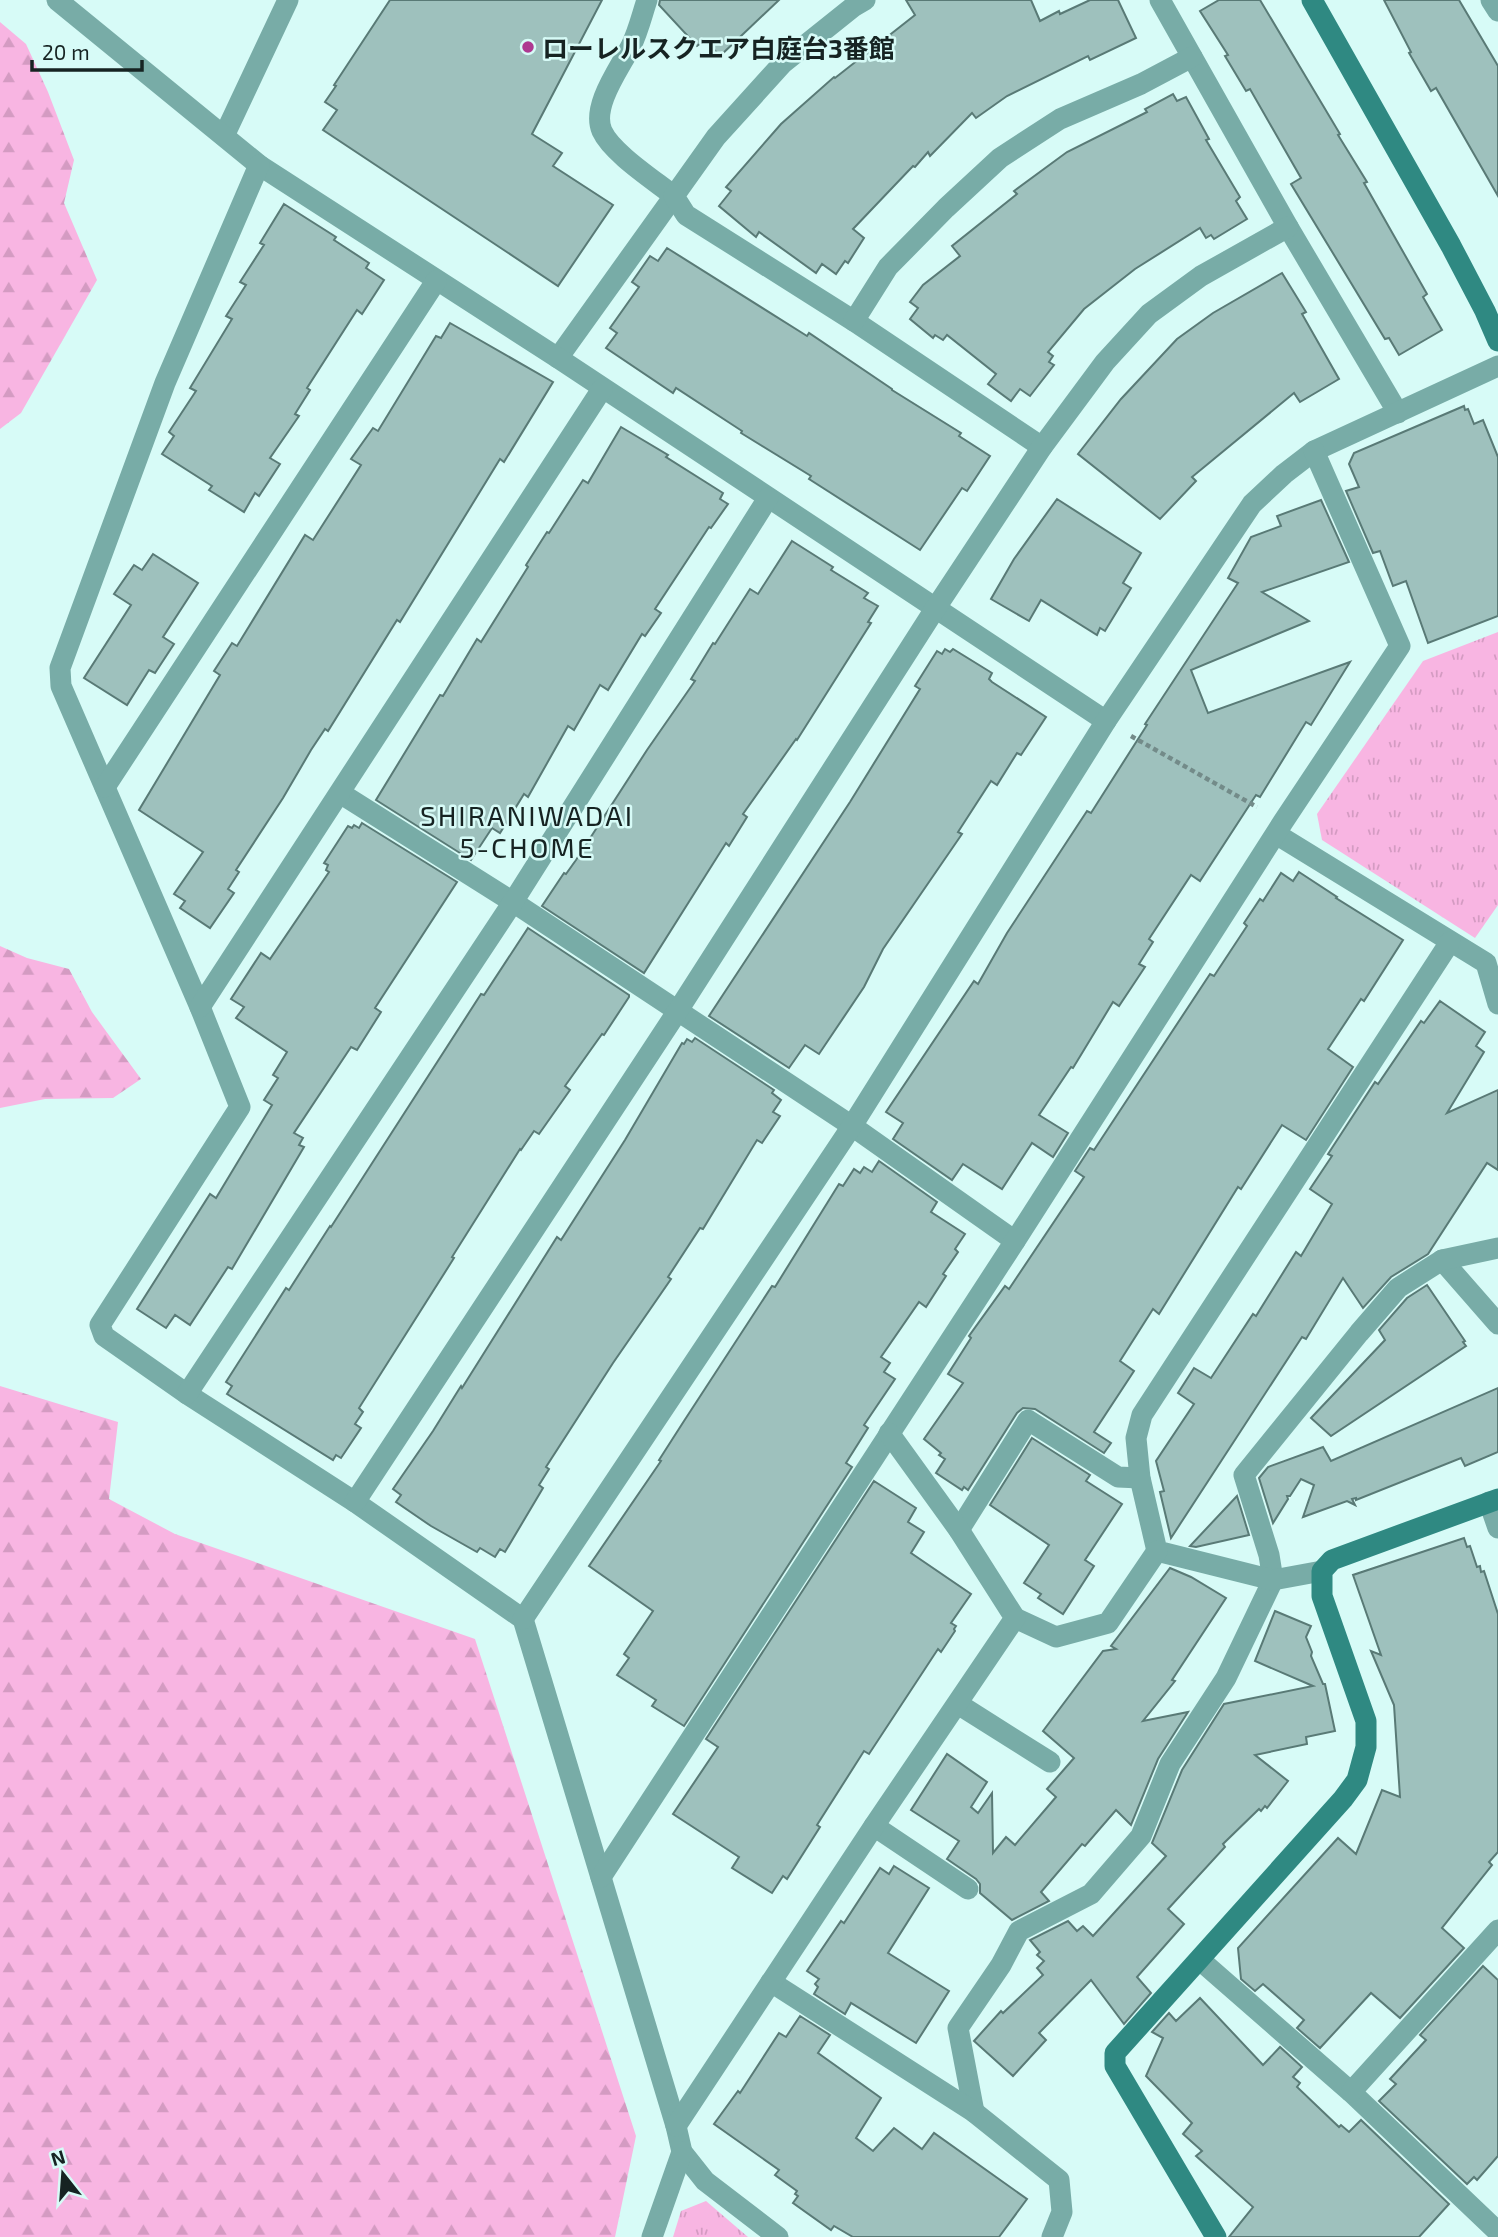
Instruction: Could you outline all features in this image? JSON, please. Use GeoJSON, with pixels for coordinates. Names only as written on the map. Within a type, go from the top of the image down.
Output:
{"type":"FeatureCollection","features":[{"type":"Feature","properties":{"kind":"street"},"geometry":{"type":"LineString","coordinates":[[57,0],[259,165],[558,358],[1106,722]]}},
{"type":"Feature","properties":{"kind":"street"},"geometry":{"type":"LineString","coordinates":[[224,136],[288,0]]}},
{"type":"Feature","properties":{"kind":"street"},"geometry":{"type":"LineString","coordinates":[[646,0],[632,45],[611,80],[599,114],[602,130],[619,152],[674,196],[686,215],[854,321],[1042,447]]}},
{"type":"Feature","properties":{"kind":"street"},"geometry":{"type":"LineString","coordinates":[[558,358],[716,137],[783,63],[853,7],[866,0]]}},
{"type":"Feature","properties":{"kind":"street"},"geometry":{"type":"LineString","coordinates":[[1160,0],[1288,227],[1398,413]]}},
{"type":"Feature","properties":{"kind":"street"},"geometry":{"type":"LineString","coordinates":[[1312,0],[1451,246],[1498,341]]}},
{"type":"Feature","properties":{"kind":"street"},"geometry":{"type":"LineString","coordinates":[[1492,0],[1498,11]]}},
{"type":"Feature","properties":{"kind":"street"},"geometry":{"type":"LineString","coordinates":[[854,321],[888,267],[1000,158],[1060,119],[1192,57]]}},
{"type":"Feature","properties":{"kind":"street"},"geometry":{"type":"LineString","coordinates":[[259,165],[166,383],[60,668],[61,686],[200,1007],[240,1107],[100,1325],[104,1336],[187,1394],[355,1502],[523,1619],[682,2152],[705,2181],[778,2237]]}},
{"type":"Feature","properties":{"kind":"street"},"geometry":{"type":"LineString","coordinates":[[355,1502],[677,1012],[1042,447],[1105,362],[1149,314],[1201,276],[1288,227]]}},
{"type":"Feature","properties":{"kind":"street"},"geometry":{"type":"LineString","coordinates":[[105,787],[436,281]]}},
{"type":"Feature","properties":{"kind":"street"},"geometry":{"type":"LineString","coordinates":[[523,1619],[852,1126],[1106,722],[1252,504],[1283,474],[1314,451],[1498,366]]}},
{"type":"Feature","properties":{"kind":"street"},"geometry":{"type":"LineString","coordinates":[[200,1007],[602,389]]}},
{"type":"Feature","properties":{"kind":"street"},"geometry":{"type":"LineString","coordinates":[[601,1877],[1279,828],[1400,646],[1314,451]]}},
{"type":"Feature","properties":{"kind":"street"},"geometry":{"type":"LineString","coordinates":[[187,1394],[513,902],[768,498]]}},
{"type":"Feature","properties":{"kind":"street"},"geometry":{"type":"LineString","coordinates":[[340,793],[513,902],[852,1126],[1014,1241]]}},
{"type":"Feature","properties":{"kind":"street"},"geometry":{"type":"LineString","coordinates":[[1279,828],[1486,963],[1498,1004]]}},
{"type":"Feature","properties":{"kind":"street"},"geometry":{"type":"LineString","coordinates":[[889,1433],[959,1530],[1015,1618],[1056,1637],[1108,1623],[1157,1551],[1140,1478],[1136,1438],[1142,1415],[1450,942]]}},
{"type":"Feature","properties":{"kind":"street"},"geometry":{"type":"LineString","coordinates":[[974,2112],[958,2028],[1001,1965],[1019,1931],[1091,1894],[1141,1836],[1170,1764],[1226,1678],[1273,1580],[1269,1555],[1244,1475],[1398,1288],[1442,1260],[1498,1248]]}},
{"type":"Feature","properties":{"kind":"street"},"geometry":{"type":"LineString","coordinates":[[1442,1260],[1498,1324]]}},
{"type":"Feature","properties":{"kind":"street"},"geometry":{"type":"LineString","coordinates":[[959,1530],[1028,1420],[1118,1477],[1140,1478]]}},
{"type":"Feature","properties":{"kind":"street"},"geometry":{"type":"LineString","coordinates":[[1157,1551],[1273,1580],[1322,1571],[1332,1560],[1493,1501],[1498,1528]]}},
{"type":"Feature","properties":{"kind":"street"},"geometry":{"type":"LineString","coordinates":[[1216,2237],[1115,2066],[1115,2053],[1357,1780],[1366,1747],[1366,1721],[1322,1596],[1322,1571]]}},
{"type":"Feature","properties":{"kind":"street"},"geometry":{"type":"LineString","coordinates":[[676,2126],[1015,1618]]}},
{"type":"Feature","properties":{"kind":"street"},"geometry":{"type":"LineString","coordinates":[[958,1704],[1050,1762]]}},
{"type":"Feature","properties":{"kind":"street"},"geometry":{"type":"LineString","coordinates":[[874,1826],[968,1889]]}},
{"type":"Feature","properties":{"kind":"street"},"geometry":{"type":"LineString","coordinates":[[1351,2092],[1498,1930]]}},
{"type":"Feature","properties":{"kind":"street"},"geometry":{"type":"LineString","coordinates":[[1200,1960],[1351,2092],[1498,2230],[1491,2237]]}},
{"type":"Feature","properties":{"kind":"street"},"geometry":{"type":"LineString","coordinates":[[772,1982],[974,2112],[1059,2180],[1062,2212],[1052,2237]]}},
{"type":"Feature","properties":{"kind":"street"},"geometry":{"type":"LineString","coordinates":[[652,2237],[682,2152]]}},
{"type":"Feature","properties":{"kind":"path"},"geometry":{"type":"LineString","coordinates":[[1106,722],[1279,828]]}},
{"type":"Feature","properties":{"kind":"green space"},"geometry":{"type":"Polygon","coordinates":[[[0,22],[26,44],[74,160],[64,203],[97,280],[21,413],[0,429],[0,22]]]}},
{"type":"Feature","properties":{"kind":"green space"},"geometry":{"type":"Polygon","coordinates":[[[1498,632],[1498,905],[1475,938],[1322,840],[1317,814],[1423,661],[1498,632]]]}},
{"type":"Feature","properties":{"kind":"green space"},"geometry":{"type":"Polygon","coordinates":[[[0,946],[27,958],[69,969],[92,1012],[141,1079],[113,1098],[45,1099],[0,1108],[0,946]]]}},
{"type":"Feature","properties":{"kind":"green space"},"geometry":{"type":"Polygon","coordinates":[[[0,1386],[118,1422],[109,1499],[175,1534],[475,1639],[636,2136],[615,2237],[0,2237],[0,1386]]]}},
{"type":"Feature","properties":{"kind":"green space"},"geometry":{"type":"Polygon","coordinates":[[[706,2201],[748,2237],[673,2237],[681,2211],[706,2201]]]}},
{"type":"Feature","properties":{"kind":"building"},"geometry":{"type":"Polygon","coordinates":[[[390,0],[602,0],[532,134],[562,153],[553,166],[613,205],[558,286],[323,130],[337,110],[325,102],[390,0]]]}},
{"type":"Feature","properties":{"kind":"building"},"geometry":{"type":"Polygon","coordinates":[[[660,0],[779,0],[720,56],[705,40],[697,46],[659,5],[660,0]]]}},
{"type":"Feature","properties":{"kind":"building"},"geometry":{"type":"Polygon","coordinates":[[[906,0],[1031,0],[1040,21],[1090,0],[1118,0],[1136,38],[1090,60],[1088,56],[1007,96],[976,118],[972,113],[930,156],[928,152],[913,166],[853,229],[864,238],[848,263],[845,261],[836,274],[822,264],[816,273],[759,232],[756,237],[719,206],[731,191],[726,187],[781,124],[834,77],[915,15],[906,0]]]}},
{"type":"Feature","properties":{"kind":"building"},"geometry":{"type":"Polygon","coordinates":[[[1219,0],[1260,0],[1367,182],[1364,183],[1427,294],[1423,297],[1442,330],[1399,355],[1389,338],[1385,339],[1291,184],[1301,178],[1250,89],[1246,91],[1225,56],[1228,55],[1200,11],[1219,0]]]}},
{"type":"Feature","properties":{"kind":"building"},"geometry":{"type":"Polygon","coordinates":[[[1384,0],[1459,0],[1498,66],[1498,196],[1436,88],[1431,91],[1409,53],[1411,52],[1384,0]]]}},
{"type":"Feature","properties":{"kind":"building"},"geometry":{"type":"Polygon","coordinates":[[[1173,94],[1177,101],[1186,97],[1209,139],[1206,140],[1240,197],[1236,201],[1247,219],[1214,239],[1211,235],[1206,238],[1200,228],[1135,269],[1084,309],[1048,352],[1053,356],[1049,362],[1054,365],[1030,396],[1020,389],[1011,401],[988,384],[996,374],[947,335],[943,340],[935,335],[933,338],[910,319],[918,308],[910,302],[923,285],[960,256],[952,246],[1017,194],[1014,191],[1067,152],[1147,112],[1145,109],[1173,94]]]}},
{"type":"Feature","properties":{"kind":"building"},"geometry":{"type":"Polygon","coordinates":[[[284,204],[336,237],[334,240],[369,263],[366,268],[384,280],[362,314],[357,310],[307,388],[310,390],[295,414],[299,416],[270,458],[280,464],[259,496],[255,493],[244,512],[209,490],[212,486],[162,454],[174,436],[169,432],[196,391],[190,388],[232,319],[226,316],[246,285],[240,282],[264,245],[260,243],[284,204]]]}},
{"type":"Feature","properties":{"kind":"building"},"geometry":{"type":"Polygon","coordinates":[[[667,248],[807,336],[809,333],[961,433],[959,436],[990,456],[967,491],[962,488],[920,550],[809,479],[811,476],[741,433],[742,431],[676,388],[673,393],[606,348],[617,333],[610,328],[639,287],[632,282],[650,256],[658,261],[667,248]]]}},
{"type":"Feature","properties":{"kind":"building"},"geometry":{"type":"Polygon","coordinates":[[[1282,273],[1306,312],[1302,314],[1339,379],[1300,402],[1294,393],[1192,477],[1196,481],[1160,519],[1078,454],[1121,399],[1177,339],[1213,313],[1282,273]]]}},
{"type":"Feature","properties":{"kind":"building"},"geometry":{"type":"Polygon","coordinates":[[[450,323],[553,382],[504,462],[500,459],[400,622],[397,620],[328,731],[325,729],[311,750],[236,870],[239,872],[228,889],[234,893],[210,928],[180,908],[185,901],[174,894],[203,852],[139,810],[220,675],[214,671],[232,643],[237,646],[305,535],[313,540],[361,465],[351,459],[373,428],[378,431],[436,336],[441,338],[450,323]]]}},
{"type":"Feature","properties":{"kind":"building"},"geometry":{"type":"Polygon","coordinates":[[[1464,406],[1474,424],[1483,420],[1498,457],[1498,616],[1428,643],[1406,581],[1393,586],[1380,551],[1373,553],[1346,491],[1359,487],[1349,464],[1354,453],[1464,406]]]}},
{"type":"Feature","properties":{"kind":"building"},"geometry":{"type":"Polygon","coordinates":[[[621,427],[723,493],[720,499],[728,504],[711,528],[709,527],[655,609],[661,613],[645,636],[642,634],[608,690],[600,685],[574,730],[568,726],[528,797],[524,794],[500,833],[492,828],[471,860],[376,800],[477,639],[481,642],[547,532],[549,533],[583,480],[588,483],[621,427]]]}},
{"type":"Feature","properties":{"kind":"building"},"geometry":{"type":"Polygon","coordinates":[[[1057,499],[1141,553],[1123,583],[1131,588],[1105,631],[1100,628],[1097,635],[1041,600],[1029,621],[991,599],[1014,559],[1057,499]]]}},
{"type":"Feature","properties":{"kind":"building"},"geometry":{"type":"Polygon","coordinates":[[[1321,500],[1349,562],[1262,592],[1309,621],[1191,670],[1208,713],[1350,662],[1311,725],[1306,722],[1260,797],[1256,795],[1200,881],[1191,875],[1149,939],[1153,942],[1139,964],[1145,967],[1119,1006],[1113,1002],[1073,1068],[1071,1067],[1039,1115],[1068,1133],[1053,1157],[1032,1143],[1002,1189],[963,1164],[952,1180],[893,1139],[903,1123],[886,1112],[974,981],[978,984],[1007,933],[1087,811],[1091,813],[1147,725],[1145,724],[1238,583],[1228,578],[1251,537],[1281,526],[1277,516],[1321,500]]]}},
{"type":"Feature","properties":{"kind":"building"},"geometry":{"type":"Polygon","coordinates":[[[792,541],[868,593],[864,598],[878,606],[868,622],[871,623],[797,740],[743,814],[747,817],[729,846],[726,843],[644,973],[542,906],[576,860],[695,681],[691,679],[713,643],[715,644],[750,589],[758,594],[792,541]]]}},
{"type":"Feature","properties":{"kind":"building"},"geometry":{"type":"Polygon","coordinates":[[[153,554],[198,583],[163,637],[174,644],[155,673],[149,670],[127,705],[84,678],[131,605],[114,594],[134,565],[142,570],[153,554]]]}},
{"type":"Feature","properties":{"kind":"building"},"geometry":{"type":"Polygon","coordinates":[[[945,649],[950,652],[953,649],[992,673],[989,679],[992,682],[1046,717],[1021,755],[1017,753],[997,785],[991,781],[958,832],[962,834],[883,949],[864,987],[819,1054],[805,1045],[789,1068],[709,1016],[850,802],[920,689],[915,686],[937,651],[942,654],[945,649]]]}},
{"type":"Feature","properties":{"kind":"building"},"geometry":{"type":"Polygon","coordinates":[[[362,823],[457,882],[375,1008],[381,1012],[357,1050],[351,1047],[294,1133],[303,1138],[299,1145],[304,1147],[232,1269],[228,1267],[190,1325],[175,1315],[166,1328],[137,1309],[210,1194],[216,1198],[272,1105],[264,1100],[278,1078],[273,1075],[287,1052],[236,1018],[244,1007],[231,999],[261,953],[270,959],[329,872],[326,870],[328,865],[324,863],[348,826],[359,828],[362,823]]]}},
{"type":"Feature","properties":{"kind":"building"},"geometry":{"type":"Polygon","coordinates":[[[1299,872],[1403,940],[1364,1001],[1361,999],[1328,1049],[1353,1067],[1306,1140],[1282,1125],[1241,1189],[1238,1187],[1159,1314],[1153,1309],[1120,1361],[1134,1371],[1094,1432],[1111,1443],[1104,1453],[1035,1409],[1023,1408],[1017,1413],[968,1490],[964,1487],[962,1490],[936,1473],[945,1459],[924,1439],[963,1383],[948,1374],[971,1338],[969,1336],[1005,1286],[1009,1289],[1084,1177],[1075,1171],[1090,1148],[1094,1150],[1210,974],[1214,976],[1247,926],[1244,923],[1260,899],[1263,901],[1281,873],[1293,881],[1299,872]]]}},
{"type":"Feature","properties":{"kind":"building"},"geometry":{"type":"Polygon","coordinates":[[[528,928],[629,997],[565,1086],[570,1090],[539,1134],[534,1131],[520,1149],[359,1408],[363,1412],[355,1424],[361,1428],[341,1458],[336,1455],[333,1460],[227,1394],[232,1386],[226,1382],[286,1288],[289,1290],[331,1227],[481,994],[484,995],[528,928]]]}},
{"type":"Feature","properties":{"kind":"building"},"geometry":{"type":"Polygon","coordinates":[[[1440,1001],[1485,1032],[1476,1046],[1484,1052],[1447,1113],[1498,1090],[1498,1170],[1487,1163],[1428,1254],[1391,1277],[1363,1308],[1343,1278],[1306,1339],[1302,1337],[1171,1538],[1160,1492],[1164,1491],[1156,1461],[1194,1404],[1178,1393],[1194,1368],[1211,1378],[1253,1314],[1256,1316],[1296,1252],[1301,1256],[1332,1204],[1310,1189],[1332,1156],[1328,1154],[1375,1082],[1378,1084],[1421,1021],[1424,1023],[1440,1001]]]}},
{"type":"Feature","properties":{"kind":"building"},"geometry":{"type":"Polygon","coordinates":[[[695,1038],[774,1090],[772,1093],[781,1100],[773,1112],[780,1116],[762,1143],[757,1140],[703,1229],[700,1228],[668,1277],[671,1279],[546,1467],[549,1469],[539,1485],[543,1488],[505,1552],[500,1549],[495,1557],[480,1548],[477,1552],[396,1502],[401,1495],[393,1489],[461,1386],[462,1388],[557,1237],[561,1240],[625,1140],[682,1043],[687,1039],[692,1042],[695,1038]]]}},
{"type":"Feature","properties":{"kind":"building"},"geometry":{"type":"Polygon","coordinates":[[[879,1161],[937,1202],[931,1212],[965,1234],[955,1249],[958,1252],[943,1274],[946,1276],[926,1307],[919,1302],[881,1357],[890,1363],[884,1372],[895,1379],[864,1425],[868,1428],[846,1463],[852,1467],[684,1726],[652,1706],[656,1700],[617,1675],[629,1658],[624,1654],[653,1611],[589,1566],[661,1461],[659,1460],[772,1286],[775,1287],[839,1184],[843,1186],[854,1169],[860,1173],[864,1167],[872,1172],[879,1161]]]}},
{"type":"Feature","properties":{"kind":"building"},"geometry":{"type":"Polygon","coordinates":[[[1427,1285],[1466,1346],[1331,1436],[1311,1418],[1385,1340],[1379,1330],[1407,1298],[1427,1285]]]}},
{"type":"Feature","properties":{"kind":"building"},"geometry":{"type":"Polygon","coordinates":[[[1498,1388],[1498,1452],[1465,1466],[1461,1458],[1356,1500],[1352,1499],[1355,1505],[1347,1501],[1303,1517],[1314,1485],[1301,1479],[1290,1496],[1287,1496],[1288,1499],[1273,1523],[1259,1478],[1268,1467],[1323,1447],[1331,1461],[1498,1388]]]}},
{"type":"Feature","properties":{"kind":"building"},"geometry":{"type":"Polygon","coordinates":[[[1032,1438],[1090,1475],[1086,1481],[1122,1504],[1085,1560],[1094,1566],[1063,1614],[1038,1598],[1041,1594],[1024,1583],[1049,1545],[990,1505],[1032,1438]]]}},
{"type":"Feature","properties":{"kind":"building"},"geometry":{"type":"Polygon","coordinates":[[[874,1481],[916,1508],[908,1522],[924,1532],[911,1553],[971,1594],[951,1623],[956,1626],[955,1631],[941,1652],[938,1649],[869,1754],[864,1751],[817,1825],[820,1827],[787,1879],[783,1876],[772,1893],[732,1868],[739,1857],[673,1814],[718,1747],[706,1739],[874,1481]]]}},
{"type":"Feature","properties":{"kind":"building"},"geometry":{"type":"Polygon","coordinates":[[[1237,1496],[1249,1535],[1190,1546],[1237,1496]]]}},
{"type":"Feature","properties":{"kind":"building"},"geometry":{"type":"Polygon","coordinates":[[[1464,1538],[1467,1547],[1470,1546],[1477,1567],[1480,1566],[1481,1572],[1484,1571],[1498,1614],[1498,1852],[1489,1862],[1492,1865],[1442,1928],[1464,1948],[1400,2018],[1371,1993],[1320,2048],[1297,2028],[1304,2020],[1263,1984],[1255,1991],[1241,1979],[1238,1948],[1338,1838],[1356,1854],[1382,1790],[1400,1797],[1394,1705],[1371,1651],[1381,1655],[1353,1575],[1464,1538]]]}},
{"type":"Feature","properties":{"kind":"building"},"geometry":{"type":"Polygon","coordinates":[[[1170,1568],[1226,1598],[1172,1680],[1175,1681],[1143,1721],[1188,1712],[1158,1759],[1131,1825],[1116,1810],[1085,1846],[1082,1844],[1041,1892],[1049,1901],[1012,1920],[980,1893],[980,1884],[976,1879],[947,1859],[959,1841],[911,1810],[947,1754],[987,1782],[971,1807],[978,1813],[992,1793],[993,1853],[1006,1837],[1015,1845],[1056,1797],[1047,1789],[1074,1758],[1043,1731],[1103,1651],[1116,1649],[1111,1646],[1170,1568]]]}},
{"type":"Feature","properties":{"kind":"building"},"geometry":{"type":"Polygon","coordinates":[[[1275,1611],[1311,1626],[1306,1637],[1311,1656],[1325,1684],[1335,1731],[1306,1737],[1307,1744],[1255,1755],[1288,1781],[1267,1808],[1265,1806],[1261,1811],[1259,1809],[1223,1844],[1225,1847],[1168,1909],[1184,1924],[1137,1977],[1151,1993],[1124,2024],[1091,1980],[1039,2033],[1046,2040],[1013,2076],[974,2041],[1001,2011],[1003,2013],[1043,1975],[1037,1968],[1044,1961],[1037,1955],[1040,1952],[1030,1940],[1068,1921],[1077,1931],[1083,1926],[1093,1936],[1166,1856],[1152,1843],[1182,1770],[1224,1704],[1313,1686],[1255,1661],[1275,1611]]]}},
{"type":"Feature","properties":{"kind":"building"},"geometry":{"type":"Polygon","coordinates":[[[894,1866],[929,1888],[888,1953],[949,1991],[916,2043],[851,2003],[845,2014],[814,1994],[818,1987],[815,1984],[819,1979],[807,1971],[841,1921],[844,1923],[880,1868],[889,1874],[894,1866]]]}},
{"type":"Feature","properties":{"kind":"building"},"geometry":{"type":"Polygon","coordinates":[[[1483,1966],[1498,1980],[1498,2156],[1477,2180],[1474,2177],[1467,2184],[1379,2101],[1396,2084],[1390,2079],[1426,2040],[1420,2035],[1483,1966]]]}},
{"type":"Feature","properties":{"kind":"building"},"geometry":{"type":"Polygon","coordinates":[[[1200,1998],[1263,2065],[1280,2047],[1302,2067],[1293,2077],[1300,2083],[1297,2087],[1339,2127],[1341,2125],[1349,2132],[1361,2120],[1449,2204],[1419,2237],[1229,2237],[1253,2207],[1196,2156],[1202,2151],[1183,2134],[1192,2123],[1146,2076],[1163,2038],[1152,2032],[1169,2013],[1176,2021],[1200,1998]]]}},
{"type":"Feature","properties":{"kind":"building"},"geometry":{"type":"Polygon","coordinates":[[[800,2016],[830,2035],[818,2053],[881,2098],[856,2138],[873,2151],[894,2128],[922,2149],[934,2133],[1027,2199],[999,2237],[853,2237],[834,2226],[831,2230],[793,2203],[798,2196],[795,2194],[797,2191],[775,2175],[779,2170],[714,2124],[738,2091],[740,2093],[779,2033],[786,2037],[800,2016]]]}},
{"type":"Feature","properties":{"kind":"place","name":"ローレルスクエア白庭台3番館"},"geometry":{"type":"Point","coordinates":[528,47]}},
{"type":"Feature","properties":{"kind":"district","name":"SHIRANIWADAI 5-CHOME"},"geometry":{"type":"Point","coordinates":[527,831]}}]}
